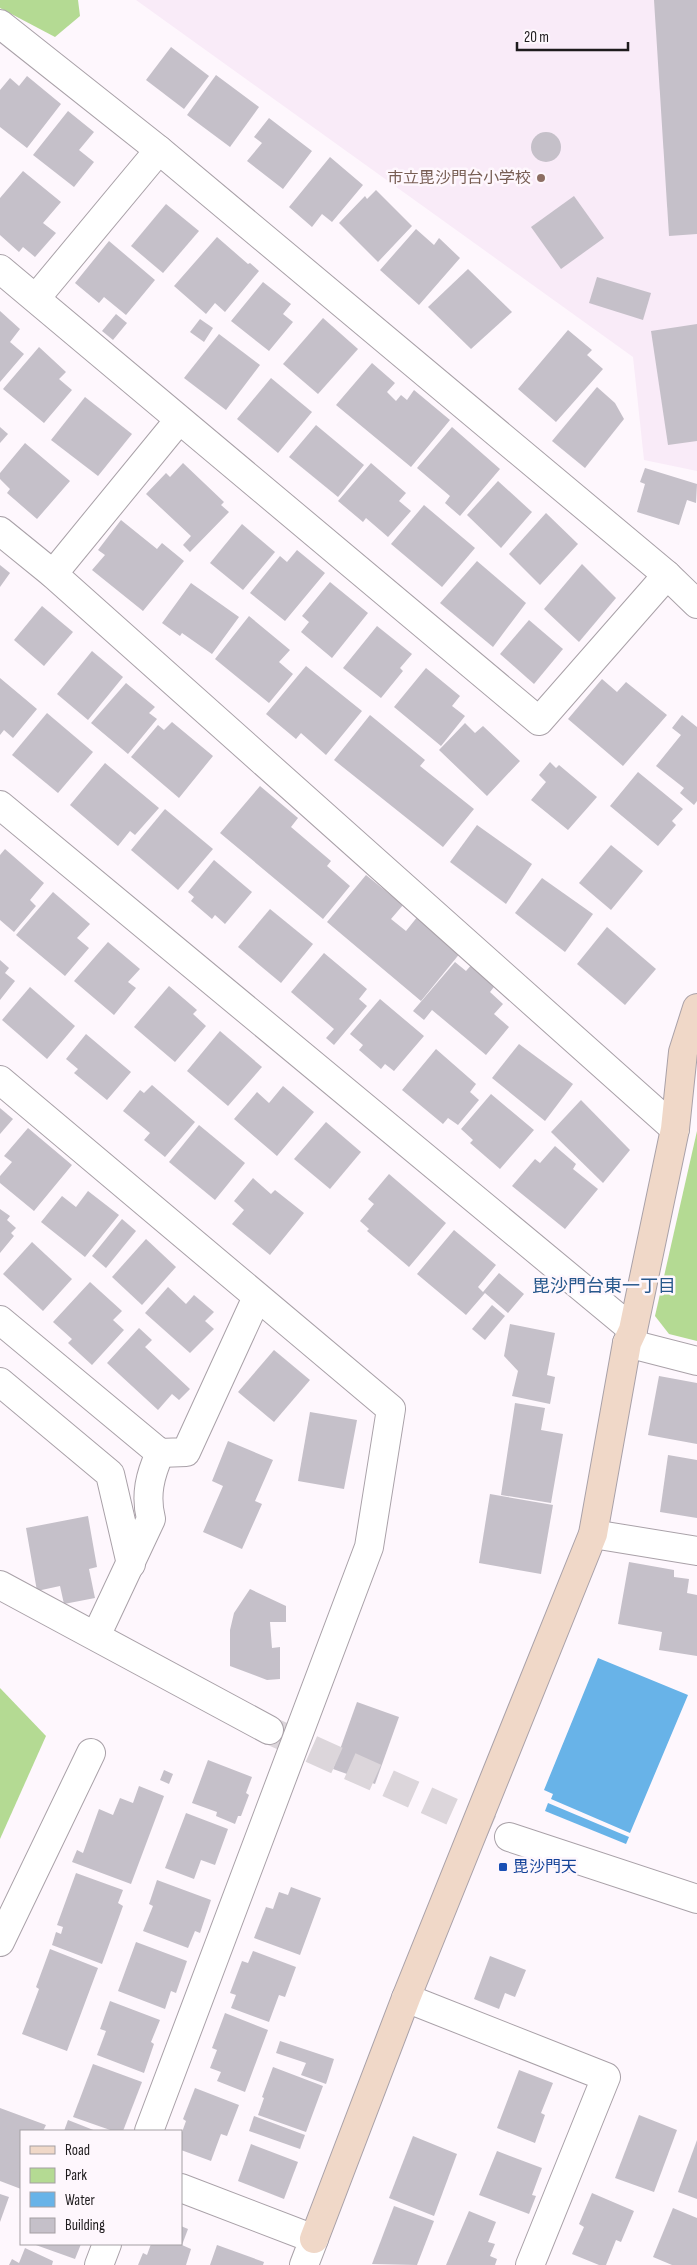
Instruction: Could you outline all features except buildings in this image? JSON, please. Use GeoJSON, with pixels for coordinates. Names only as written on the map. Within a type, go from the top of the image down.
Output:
{"type":"FeatureCollection","features":[{"type":"Feature","properties":{"kind":"street"},"geometry":{"type":"LineString","coordinates":[[0,24],[159,150],[667,575],[697,604]]}},
{"type":"Feature","properties":{"kind":"street"},"geometry":{"type":"LineString","coordinates":[[36,298],[159,150]]}},
{"type":"Feature","properties":{"kind":"street"},"geometry":{"type":"LineString","coordinates":[[0,269],[539,721],[667,575]]}},
{"type":"Feature","properties":{"kind":"street"},"geometry":{"type":"LineString","coordinates":[[53,574],[179,420]]}},
{"type":"Feature","properties":{"kind":"street"},"geometry":{"type":"LineString","coordinates":[[0,531],[53,574],[675,1129]]}},
{"type":"Feature","properties":{"kind":"street"},"geometry":{"type":"LineString","coordinates":[[0,805],[630,1336],[697,1361]]}},
{"type":"Feature","properties":{"kind":"street"},"geometry":{"type":"LineString","coordinates":[[304,2265],[406,1998],[593,1534],[630,1336],[675,1129],[683,1052],[697,1008]]}},
{"type":"Feature","properties":{"kind":"street"},"geometry":{"type":"LineString","coordinates":[[0,1080],[257,1297],[392,1408],[369,1547],[149,2130]]}},
{"type":"Feature","properties":{"kind":"street"},"geometry":{"type":"LineString","coordinates":[[0,1320],[160,1453],[186,1452],[257,1297]]}},
{"type":"Feature","properties":{"kind":"street"},"geometry":{"type":"LineString","coordinates":[[0,1382],[110,1474],[131,1564]]}},
{"type":"Feature","properties":{"kind":"street"},"geometry":{"type":"LineString","coordinates":[[96,1636],[131,1564],[150,1519],[146,1502],[152,1471],[160,1453]]}},
{"type":"Feature","properties":{"kind":"street"},"geometry":{"type":"LineString","coordinates":[[593,1534],[697,1551]]}},
{"type":"Feature","properties":{"kind":"street"},"geometry":{"type":"LineString","coordinates":[[0,1584],[269,1730]]}},
{"type":"Feature","properties":{"kind":"street"},"geometry":{"type":"LineString","coordinates":[[0,1942],[90,1753]]}},
{"type":"Feature","properties":{"kind":"street"},"geometry":{"type":"LineString","coordinates":[[509,1837],[697,1900]]}},
{"type":"Feature","properties":{"kind":"street"},"geometry":{"type":"LineString","coordinates":[[406,1998],[606,2077],[530,2265]]}},
{"type":"Feature","properties":{"kind":"street"},"geometry":{"type":"LineString","coordinates":[[182,2188],[314,2239]]}},
{"type":"Feature","properties":{"kind":"street"},"geometry":{"type":"LineString","coordinates":[[99,2265],[107,2245]]}},
{"type":"Feature","properties":{"kind":"shaded area","name":"市立毘沙門台小学校"},"geometry":{"type":"Polygon","coordinates":[[[136,0],[697,0],[697,471],[644,460],[633,357],[136,0]]]}},
{"type":"Feature","properties":{"kind":"green space"},"geometry":{"type":"Polygon","coordinates":[[[0,0],[78,0],[80,16],[55,37],[0,8],[0,0]]]}},
{"type":"Feature","properties":{"kind":"green space"},"geometry":{"type":"Polygon","coordinates":[[[697,1131],[697,1341],[669,1334],[655,1316],[697,1131]]]}},
{"type":"Feature","properties":{"kind":"green space"},"geometry":{"type":"Polygon","coordinates":[[[0,1688],[46,1736],[0,1839],[0,1688]]]}},
{"type":"Feature","properties":{"kind":"water"},"geometry":{"type":"Polygon","coordinates":[[[598,1658],[688,1695],[630,1833],[551,1799],[553,1794],[544,1790],[598,1658]]]}},
{"type":"Feature","properties":{"kind":"water"},"geometry":{"type":"Polygon","coordinates":[[[548,1803],[629,1837],[626,1844],[545,1811],[548,1803]]]}},
{"type":"Feature","properties":{"kind":"tunnel"},"geometry":{"type":"LineString","coordinates":[[273,1732],[509,1837]]}},
{"type":"Feature","properties":{"kind":"place","name":"市立毘沙門台小学校"},"geometry":{"type":"Point","coordinates":[541,178]}},
{"type":"Feature","properties":{"kind":"place","name":"毘沙門天"},"geometry":{"type":"Point","coordinates":[503,1867]}},
{"type":"Feature","properties":{"kind":"district","name":"毘沙門台東一丁目"},"geometry":{"type":"Point","coordinates":[604,1286]}}]}
